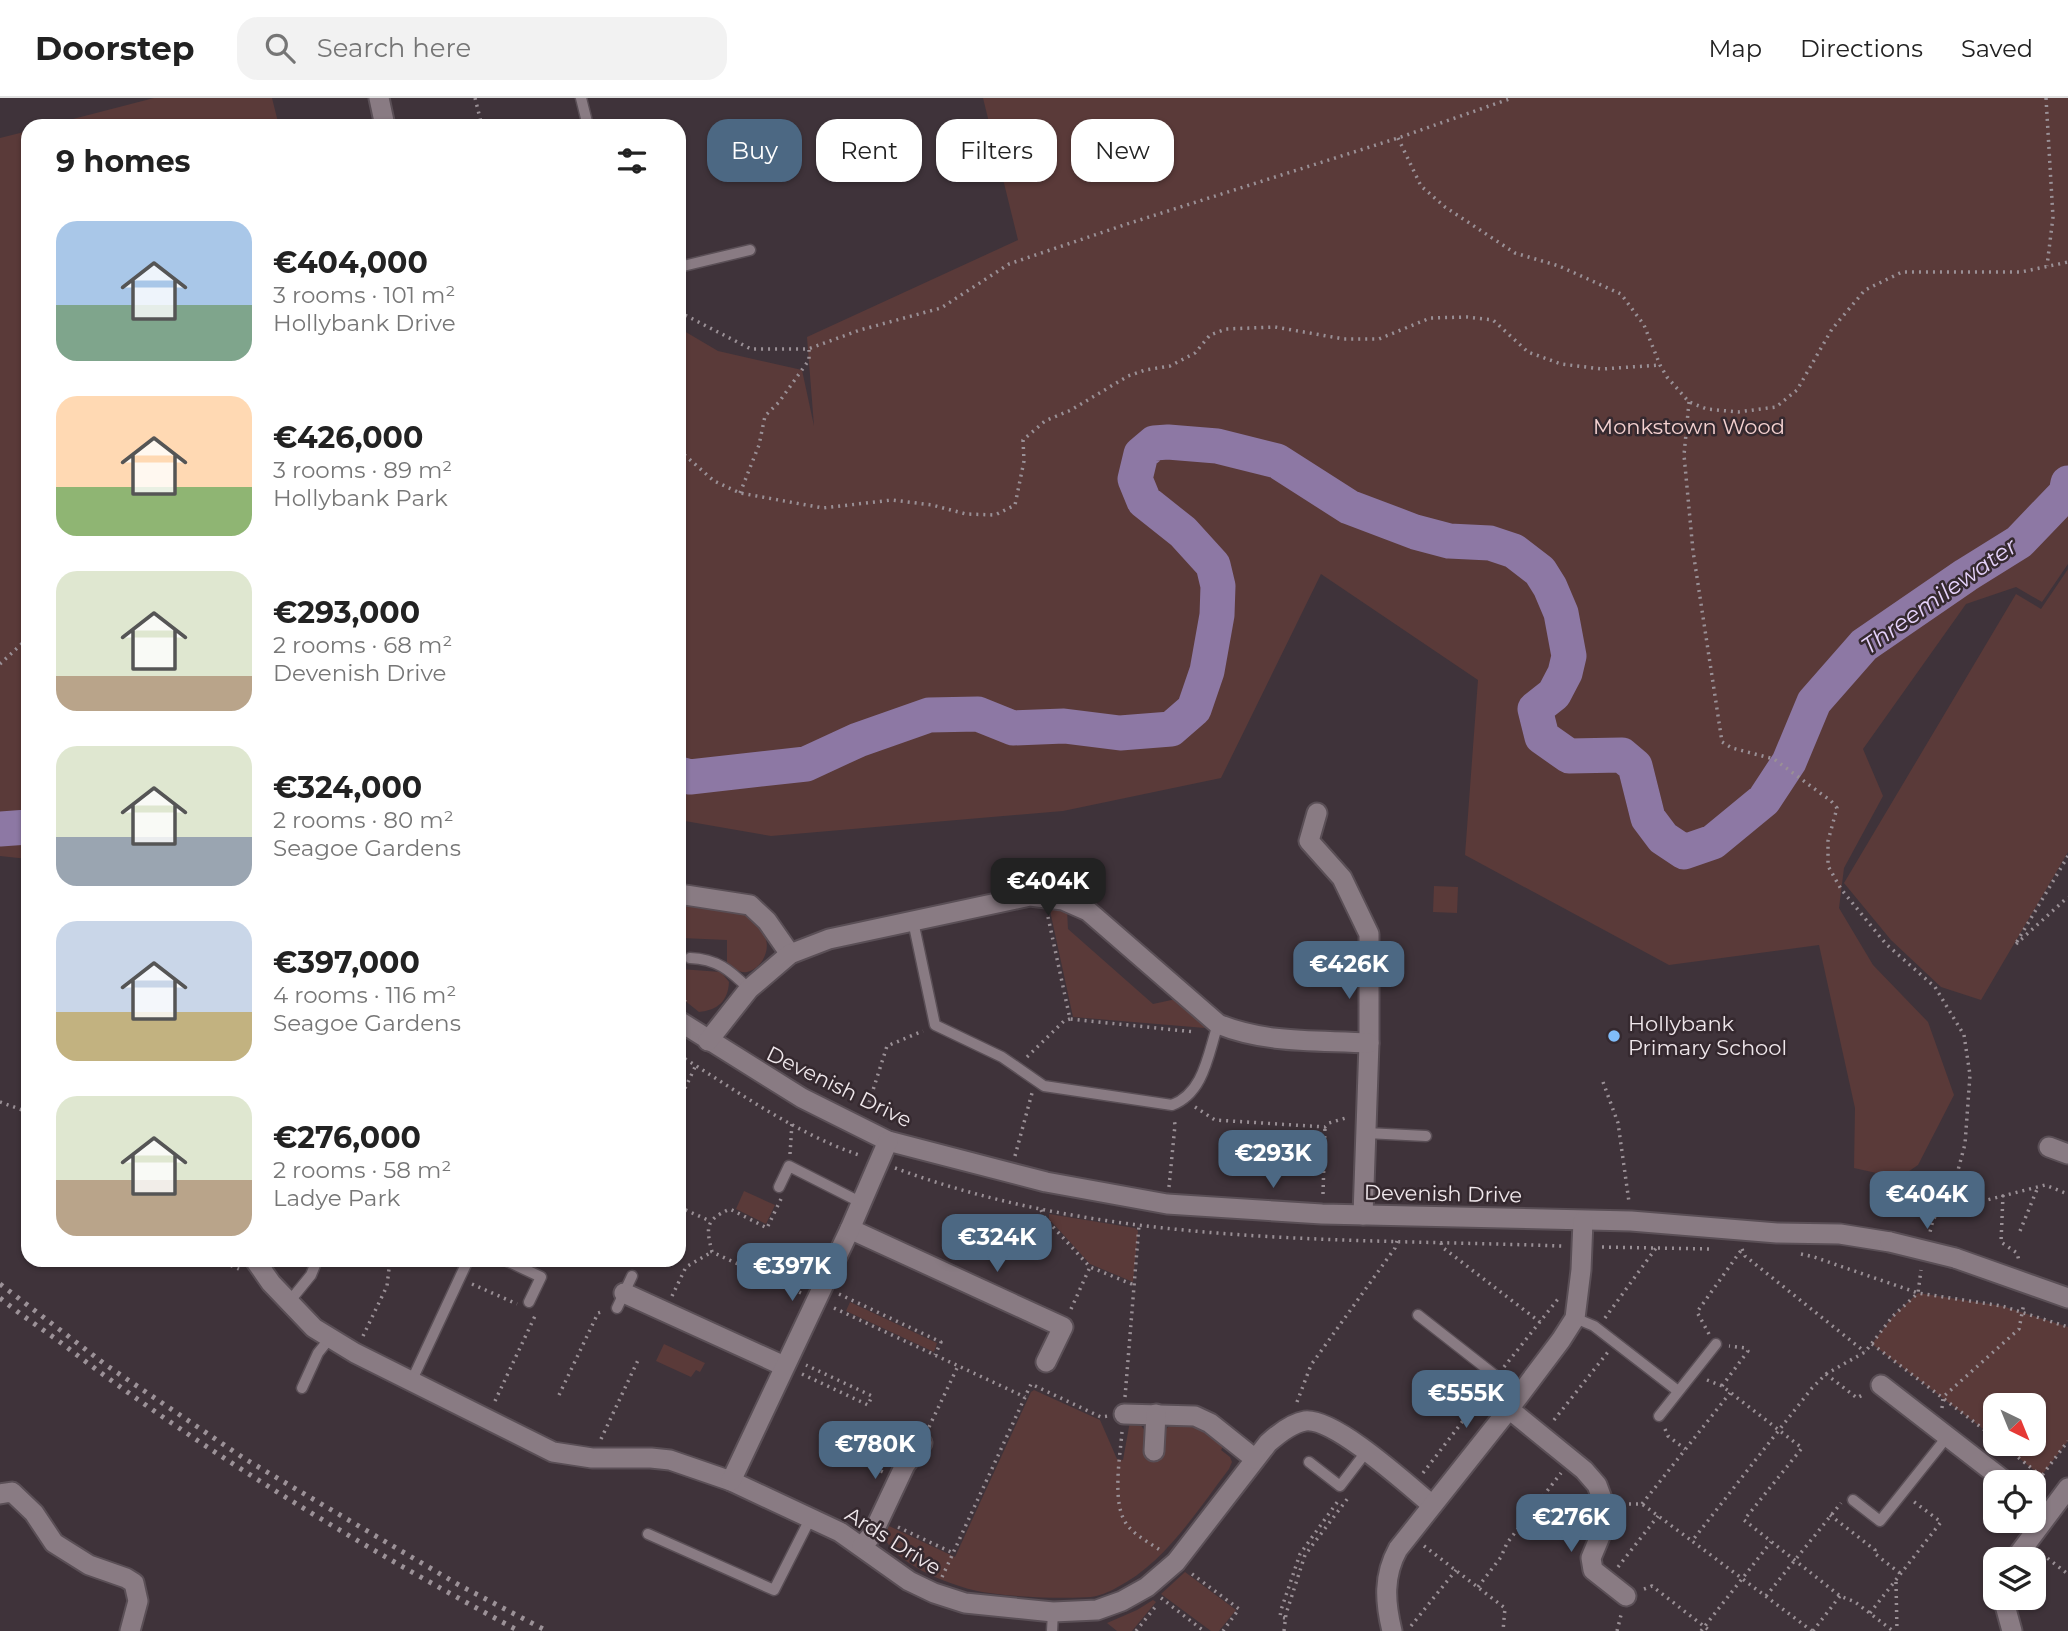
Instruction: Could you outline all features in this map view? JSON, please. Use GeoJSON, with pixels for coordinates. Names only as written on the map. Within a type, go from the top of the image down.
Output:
{"type":"FeatureCollection","features":[{"type":"Feature","properties":{"kind":"street"},"geometry":{"type":"LineString","coordinates":[[379,98],[384,119]]}},
{"type":"Feature","properties":{"kind":"street"},"geometry":{"type":"LineString","coordinates":[[1317,813],[1309,841],[1342,878],[1369,934],[1369,1042],[1363,1215]]}},
{"type":"Feature","properties":{"kind":"street"},"geometry":{"type":"LineString","coordinates":[[686,895],[750,905],[767,921],[790,954]]}},
{"type":"Feature","properties":{"kind":"street"},"geometry":{"type":"LineString","coordinates":[[708,1041],[749,989],[790,954],[829,939],[1030,896],[1063,900],[1088,911],[1217,1029],[1269,1040],[1369,1042]]}},
{"type":"Feature","properties":{"kind":"street","name":"Devenish Drive"},"geometry":{"type":"LineString","coordinates":[[686,1026],[802,1098],[888,1141],[1011,1174],[1167,1204],[1322,1214],[1631,1221],[1777,1233],[1840,1234],[1890,1242],[1955,1258],[2068,1298]]}},
{"type":"Feature","properties":{"kind":"street"},"geometry":{"type":"LineString","coordinates":[[731,1480],[850,1229],[888,1141]]}},
{"type":"Feature","properties":{"kind":"street"},"geometry":{"type":"LineString","coordinates":[[1392,1631],[1386,1589],[1389,1566],[1409,1534],[1514,1402],[1561,1340],[1574,1318],[1580,1280],[1583,1221]]}},
{"type":"Feature","properties":{"kind":"street"},"geometry":{"type":"LineString","coordinates":[[850,1229],[1063,1326],[1046,1362]]}},
{"type":"Feature","properties":{"kind":"street","name":"Ards Drive"},"geometry":{"type":"LineString","coordinates":[[260,1267],[271,1283],[314,1328],[355,1353],[553,1452],[592,1458],[670,1460],[731,1480],[841,1532],[909,1581],[934,1593],[965,1603],[1052,1622],[1154,1593],[1255,1459],[1279,1434],[1305,1421]]}},
{"type":"Feature","properties":{"kind":"street"},"geometry":{"type":"LineString","coordinates":[[624,1292],[786,1361]]}},
{"type":"Feature","properties":{"kind":"street"},"geometry":{"type":"LineString","coordinates":[[1881,1385],[1990,1470]]}},
{"type":"Feature","properties":{"kind":"street"},"geometry":{"type":"LineString","coordinates":[[1514,1402],[1542,1436],[1578,1465],[1597,1485],[1604,1504],[1603,1529],[1591,1558],[1593,1570],[1626,1596]]}},
{"type":"Feature","properties":{"kind":"street"},"geometry":{"type":"LineString","coordinates":[[1124,1414],[1195,1416],[1255,1459]]}},
{"type":"Feature","properties":{"kind":"street"},"geometry":{"type":"LineString","coordinates":[[1154,1451],[1156,1414]]}},
{"type":"Feature","properties":{"kind":"street"},"geometry":{"type":"LineString","coordinates":[[1305,1421],[1323,1423],[1341,1433],[1432,1505]]}},
{"type":"Feature","properties":{"kind":"street"},"geometry":{"type":"LineString","coordinates":[[862,1546],[872,1535],[905,1465],[922,1443]]}},
{"type":"Feature","properties":{"kind":"street"},"geometry":{"type":"LineString","coordinates":[[2046,1505],[2068,1488]]}},
{"type":"Feature","properties":{"kind":"street"},"geometry":{"type":"LineString","coordinates":[[0,1494],[12,1492],[22,1500],[54,1543],[89,1565],[126,1577],[134,1583],[138,1601],[130,1631]]}},
{"type":"Feature","properties":{"kind":"street"},"geometry":{"type":"LineString","coordinates":[[2024,1547],[2031,1533]]}},
{"type":"Feature","properties":{"kind":"street"},"geometry":{"type":"LineString","coordinates":[[2006,1610],[2012,1631]]}},
{"type":"Feature","properties":{"kind":"lane"},"geometry":{"type":"LineString","coordinates":[[581,98],[586,119]]}},
{"type":"Feature","properties":{"kind":"lane"},"geometry":{"type":"LineString","coordinates":[[686,265],[750,250]]}},
{"type":"Feature","properties":{"kind":"lane"},"geometry":{"type":"LineString","coordinates":[[914,921],[935,1026],[1002,1057],[1044,1086],[1172,1105],[1185,1101],[1197,1088],[1217,1029]]}},
{"type":"Feature","properties":{"kind":"lane"},"geometry":{"type":"LineString","coordinates":[[690,958],[710,959],[737,977],[749,989]]}},
{"type":"Feature","properties":{"kind":"lane"},"geometry":{"type":"LineString","coordinates":[[1366,1133],[1426,1136]]}},
{"type":"Feature","properties":{"kind":"lane"},"geometry":{"type":"LineString","coordinates":[[779,1187],[789,1166],[862,1203]]}},
{"type":"Feature","properties":{"kind":"lane"},"geometry":{"type":"LineString","coordinates":[[289,1302],[314,1267]]}},
{"type":"Feature","properties":{"kind":"lane"},"geometry":{"type":"LineString","coordinates":[[412,1380],[464,1267]]}},
{"type":"Feature","properties":{"kind":"lane"},"geometry":{"type":"LineString","coordinates":[[520,1267],[541,1277],[529,1302]]}},
{"type":"Feature","properties":{"kind":"lane"},"geometry":{"type":"LineString","coordinates":[[1418,1315],[1514,1402]]}},
{"type":"Feature","properties":{"kind":"lane"},"geometry":{"type":"LineString","coordinates":[[1574,1318],[1598,1328],[1678,1391]]}},
{"type":"Feature","properties":{"kind":"lane"},"geometry":{"type":"LineString","coordinates":[[302,1388],[318,1353],[330,1338]]}},
{"type":"Feature","properties":{"kind":"lane"},"geometry":{"type":"LineString","coordinates":[[1659,1416],[1716,1344]]}},
{"type":"Feature","properties":{"kind":"lane"},"geometry":{"type":"LineString","coordinates":[[1853,1500],[1881,1521],[1943,1434]]}},
{"type":"Feature","properties":{"kind":"lane"},"geometry":{"type":"LineString","coordinates":[[1309,1462],[1340,1486],[1366,1452]]}},
{"type":"Feature","properties":{"kind":"lane"},"geometry":{"type":"LineString","coordinates":[[648,1534],[774,1590],[810,1519]]}},
{"type":"Feature","properties":{"kind":"path"},"geometry":{"type":"LineString","coordinates":[[475,98],[480,119]]}},
{"type":"Feature","properties":{"kind":"path"},"geometry":{"type":"LineString","coordinates":[[686,316],[751,349],[808,349],[860,330],[942,308],[1009,264],[1398,138],[1512,98]]}},
{"type":"Feature","properties":{"kind":"path"},"geometry":{"type":"LineString","coordinates":[[2046,98],[2053,217],[2047,266]]}},
{"type":"Feature","properties":{"kind":"path"},"geometry":{"type":"LineString","coordinates":[[1398,138],[1421,186],[1445,207],[1515,253],[1559,266],[1621,294],[1644,325],[1660,365],[1689,402],[1707,410],[1738,412],[1776,407],[1797,390],[1832,329],[1865,290],[1902,272],[2021,272],[2068,262]]}},
{"type":"Feature","properties":{"kind":"path"},"geometry":{"type":"LineString","coordinates":[[686,456],[713,481],[740,493],[823,508],[892,500],[932,505],[966,514],[995,515],[1015,505],[1024,461],[1023,440],[1045,421],[1071,410],[1128,376],[1170,366],[1195,353],[1210,335],[1226,329],[1275,327],[1344,339],[1379,339],[1430,318],[1467,317],[1493,320],[1528,352],[1561,364],[1602,369],[1660,365]]}},
{"type":"Feature","properties":{"kind":"path"},"geometry":{"type":"LineString","coordinates":[[740,493],[759,444],[765,416],[779,402],[809,360],[808,349]]}},
{"type":"Feature","properties":{"kind":"path"},"geometry":{"type":"LineString","coordinates":[[1689,402],[1684,455],[1693,551],[1722,742],[1732,748],[1774,759],[1796,775]]}},
{"type":"Feature","properties":{"kind":"path"},"geometry":{"type":"LineString","coordinates":[[0,664],[21,644]]}},
{"type":"Feature","properties":{"kind":"path"},"geometry":{"type":"LineString","coordinates":[[2068,856],[2015,945],[2068,897]]}},
{"type":"Feature","properties":{"kind":"path"},"geometry":{"type":"LineString","coordinates":[[1044,898],[1070,1019]]}},
{"type":"Feature","properties":{"kind":"path"},"geometry":{"type":"LineString","coordinates":[[1018,1066],[1064,1021],[1070,1019],[1217,1029]]}},
{"type":"Feature","properties":{"kind":"path"},"geometry":{"type":"LineString","coordinates":[[861,1128],[887,1046],[935,1026]]}},
{"type":"Feature","properties":{"kind":"path"},"geometry":{"type":"LineString","coordinates":[[686,1086],[696,1065]]}},
{"type":"Feature","properties":{"kind":"path"},"geometry":{"type":"LineString","coordinates":[[1011,1174],[1036,1081]]}},
{"type":"Feature","properties":{"kind":"path"},"geometry":{"type":"LineString","coordinates":[[1603,1082],[1618,1123],[1631,1221]]}},
{"type":"Feature","properties":{"kind":"path"},"geometry":{"type":"LineString","coordinates":[[1185,1101],[1215,1120],[1325,1127],[1367,1110]]}},
{"type":"Feature","properties":{"kind":"path"},"geometry":{"type":"LineString","coordinates":[[0,1102],[21,1110]]}},
{"type":"Feature","properties":{"kind":"path"},"geometry":{"type":"LineString","coordinates":[[1167,1204],[1175,1125],[1172,1105]]}},
{"type":"Feature","properties":{"kind":"path"},"geometry":{"type":"LineString","coordinates":[[789,1166],[792,1123]]}},
{"type":"Feature","properties":{"kind":"path"},"geometry":{"type":"LineString","coordinates":[[1322,1214],[1325,1127]]}},
{"type":"Feature","properties":{"kind":"path"},"geometry":{"type":"LineString","coordinates":[[712,1252],[708,1236],[709,1222],[716,1215],[730,1209],[767,1228],[781,1198],[779,1187]]}},
{"type":"Feature","properties":{"kind":"path"},"geometry":{"type":"LineString","coordinates":[[2020,1231],[2038,1187]]}},
{"type":"Feature","properties":{"kind":"path"},"geometry":{"type":"LineString","coordinates":[[1922,1199],[1948,1210],[2038,1187],[2052,1187],[2068,1194]]}},
{"type":"Feature","properties":{"kind":"path"},"geometry":{"type":"LineString","coordinates":[[1943,1434],[1943,1397],[2019,1329],[2024,1311],[2024,1281],[2017,1253],[2001,1242],[2003,1195]]}},
{"type":"Feature","properties":{"kind":"path"},"geometry":{"type":"LineString","coordinates":[[1040,1208],[1044,1217],[1090,1267],[1134,1285]]}},
{"type":"Feature","properties":{"kind":"path"},"geometry":{"type":"LineString","coordinates":[[686,1210],[709,1222]]}},
{"type":"Feature","properties":{"kind":"path"},"geometry":{"type":"LineString","coordinates":[[1305,1421],[1297,1403],[1311,1365],[1395,1248],[1397,1241]]}},
{"type":"Feature","properties":{"kind":"path"},"geometry":{"type":"LineString","coordinates":[[1440,1242],[1442,1247],[1540,1322]]}},
{"type":"Feature","properties":{"kind":"path"},"geometry":{"type":"LineString","coordinates":[[1598,1328],[1656,1248]]}},
{"type":"Feature","properties":{"kind":"path"},"geometry":{"type":"LineString","coordinates":[[1722,1386],[1748,1351],[1745,1348],[1716,1344],[1696,1312],[1742,1249],[1745,1256],[1865,1352]]}},
{"type":"Feature","properties":{"kind":"path"},"geometry":{"type":"LineString","coordinates":[[712,1252],[940,1342],[935,1355]]}},
{"type":"Feature","properties":{"kind":"path"},"geometry":{"type":"LineString","coordinates":[[665,1310],[686,1267],[712,1252]]}},
{"type":"Feature","properties":{"kind":"path"},"geometry":{"type":"LineString","coordinates":[[355,1353],[387,1286],[389,1267]]}},
{"type":"Feature","properties":{"kind":"path"},"geometry":{"type":"LineString","coordinates":[[1063,1326],[1090,1267]]}},
{"type":"Feature","properties":{"kind":"path"},"geometry":{"type":"LineString","coordinates":[[459,1278],[517,1304],[529,1302],[536,1316],[487,1418]]}},
{"type":"Feature","properties":{"kind":"path"},"geometry":{"type":"LineString","coordinates":[[559,1395],[598,1313],[624,1292]]}},
{"type":"Feature","properties":{"kind":"path"},"geometry":{"type":"LineString","coordinates":[[819,1293],[935,1355],[1025,1397]]}},
{"type":"Feature","properties":{"kind":"path"},"geometry":{"type":"LineString","coordinates":[[1542,1436],[1616,1342]]}},
{"type":"Feature","properties":{"kind":"path"},"geometry":{"type":"LineString","coordinates":[[1872,1344],[1983,1429]]}},
{"type":"Feature","properties":{"kind":"path"},"geometry":{"type":"LineString","coordinates":[[592,1458],[639,1358]]}},
{"type":"Feature","properties":{"kind":"path"},"geometry":{"type":"LineString","coordinates":[[786,1361],[872,1396],[868,1405],[786,1361]]}},
{"type":"Feature","properties":{"kind":"path"},"geometry":{"type":"LineString","coordinates":[[922,1443],[958,1366]]}},
{"type":"Feature","properties":{"kind":"path"},"geometry":{"type":"LineString","coordinates":[[1692,1374],[1722,1386],[1802,1448],[1744,1520],[1840,1596],[1855,1602],[1895,1631]]}},
{"type":"Feature","properties":{"kind":"path"},"geometry":{"type":"LineString","coordinates":[[1826,1374],[1857,1398],[1881,1385]]}},
{"type":"Feature","properties":{"kind":"path"},"geometry":{"type":"LineString","coordinates":[[934,1593],[1031,1384],[1101,1417],[1124,1414]]}},
{"type":"Feature","properties":{"kind":"path"},"geometry":{"type":"LineString","coordinates":[[1642,1504],[1730,1392]]}},
{"type":"Feature","properties":{"kind":"path"},"geometry":{"type":"LineString","coordinates":[[1659,1416],[1668,1436],[1685,1449]]}},
{"type":"Feature","properties":{"kind":"path"},"geometry":{"type":"LineString","coordinates":[[2046,1471],[2068,1441]]}},
{"type":"Feature","properties":{"kind":"path"},"geometry":{"type":"LineString","coordinates":[[824,1444],[898,1478]]}},
{"type":"Feature","properties":{"kind":"path"},"geometry":{"type":"LineString","coordinates":[[2017,1456],[2034,1470]]}},
{"type":"Feature","properties":{"kind":"path"},"geometry":{"type":"LineString","coordinates":[[1478,1587],[1502,1557],[1507,1543],[1578,1465]]}},
{"type":"Feature","properties":{"kind":"path"},"geometry":{"type":"LineString","coordinates":[[1285,1618],[1280,1617],[1281,1610],[1300,1554],[1338,1503],[1340,1486]]}},
{"type":"Feature","properties":{"kind":"path"},"geometry":{"type":"LineString","coordinates":[[1284,1631],[1285,1618],[1305,1555],[1353,1492]]}},
{"type":"Feature","properties":{"kind":"path"},"geometry":{"type":"LineString","coordinates":[[1870,1613],[1941,1522],[1903,1493]]}},
{"type":"Feature","properties":{"kind":"path"},"geometry":{"type":"LineString","coordinates":[[1766,1596],[1840,1503],[1853,1500]]}},
{"type":"Feature","properties":{"kind":"path"},"geometry":{"type":"LineString","coordinates":[[1604,1504],[1642,1504],[1692,1541]]}},
{"type":"Feature","properties":{"kind":"path"},"geometry":{"type":"LineString","coordinates":[[1830,1515],[1901,1574]]}},
{"type":"Feature","properties":{"kind":"path"},"geometry":{"type":"LineString","coordinates":[[1606,1581],[1658,1516]]}},
{"type":"Feature","properties":{"kind":"path"},"geometry":{"type":"LineString","coordinates":[[879,1518],[953,1553]]}},
{"type":"Feature","properties":{"kind":"path"},"geometry":{"type":"LineString","coordinates":[[1409,1534],[1505,1608],[1503,1631]]}},
{"type":"Feature","properties":{"kind":"path"},"geometry":{"type":"LineString","coordinates":[[1703,1630],[1771,1542]]}},
{"type":"Feature","properties":{"kind":"path"},"geometry":{"type":"LineString","coordinates":[[2027,1543],[2068,1574]]}},
{"type":"Feature","properties":{"kind":"path"},"geometry":{"type":"LineString","coordinates":[[1176,1562],[1239,1609],[1223,1631]]}},
{"type":"Feature","properties":{"kind":"path"},"geometry":{"type":"LineString","coordinates":[[1403,1631],[1410,1627],[1455,1570]]}},
{"type":"Feature","properties":{"kind":"path"},"geometry":{"type":"LineString","coordinates":[[1895,1631],[1896,1580]]}},
{"type":"Feature","properties":{"kind":"path"},"geometry":{"type":"LineString","coordinates":[[1626,1596],[1652,1586],[1703,1630],[1710,1631]]}},
{"type":"Feature","properties":{"kind":"path"},"geometry":{"type":"LineString","coordinates":[[1136,1631],[1154,1593],[1204,1631]]}},
{"type":"Feature","properties":{"kind":"path"},"geometry":{"type":"LineString","coordinates":[[1813,1631],[1840,1596]]}},
{"type":"Feature","properties":{"kind":"green space"},"geometry":{"type":"Polygon","coordinates":[[[154,98],[272,98],[277,119],[73,119],[154,98]]]}},
{"type":"Feature","properties":{"kind":"green space","name":"Monkstown Wood"},"geometry":{"type":"Polygon","coordinates":[[[983,98],[2068,98],[2068,564],[2042,602],[2016,587],[1966,604],[1863,749],[1883,796],[1844,868],[1839,908],[1873,965],[1928,1022],[1954,1095],[1918,1165],[1899,1178],[1854,1168],[1855,1108],[1819,945],[1669,965],[1465,855],[1478,680],[1321,574],[1221,778],[1063,811],[771,836],[686,821],[686,332],[718,351],[802,370],[814,426],[807,337],[1018,240],[1004,182],[1057,182],[1057,119],[988,119],[983,98]]]}},
{"type":"Feature","properties":{"kind":"green space"},"geometry":{"type":"Polygon","coordinates":[[[21,133],[21,858],[0,856],[0,138],[21,133]]]}},
{"type":"Feature","properties":{"kind":"green space"},"geometry":{"type":"Polygon","coordinates":[[[2068,569],[2068,852],[1981,1000],[1941,987],[1891,940],[1844,883],[2016,594],[2041,609],[2068,569]]]}},
{"type":"Feature","properties":{"kind":"green space"},"geometry":{"type":"Polygon","coordinates":[[[1434,886],[1458,887],[1457,913],[1433,912],[1434,886]]]}},
{"type":"Feature","properties":{"kind":"green space"},"geometry":{"type":"Polygon","coordinates":[[[686,901],[749,913],[767,942],[764,958],[752,970],[740,971],[727,964],[727,940],[686,938],[686,901]]]}},
{"type":"Feature","properties":{"kind":"green space"},"geometry":{"type":"Polygon","coordinates":[[[1049,906],[1067,910],[1068,929],[1153,1004],[1176,999],[1203,1022],[1205,1028],[1073,1017],[1049,906]]]}},
{"type":"Feature","properties":{"kind":"green space"},"geometry":{"type":"Polygon","coordinates":[[[686,969],[721,972],[729,982],[727,994],[717,1007],[699,1012],[686,1002],[686,969]]]}},
{"type":"Feature","properties":{"kind":"green space"},"geometry":{"type":"Polygon","coordinates":[[[744,1191],[775,1205],[766,1224],[736,1209],[744,1191]]]}},
{"type":"Feature","properties":{"kind":"green space"},"geometry":{"type":"Polygon","coordinates":[[[1049,1214],[1135,1228],[1138,1231],[1133,1282],[1090,1264],[1049,1219],[1049,1214]]]}},
{"type":"Feature","properties":{"kind":"green space"},"geometry":{"type":"Polygon","coordinates":[[[1918,1293],[2002,1306],[2068,1327],[2068,1441],[2046,1470],[2034,1470],[2017,1456],[2046,1456],[2046,1393],[1983,1393],[1983,1429],[1872,1344],[1893,1316],[1918,1293]]]}},
{"type":"Feature","properties":{"kind":"green space"},"geometry":{"type":"Polygon","coordinates":[[[850,1302],[937,1343],[934,1352],[846,1311],[850,1302]]]}},
{"type":"Feature","properties":{"kind":"green space"},"geometry":{"type":"Polygon","coordinates":[[[664,1344],[705,1363],[700,1372],[696,1370],[691,1377],[656,1361],[664,1344]]]}},
{"type":"Feature","properties":{"kind":"green space"},"geometry":{"type":"Polygon","coordinates":[[[1034,1390],[1100,1420],[1117,1459],[1123,1460],[1130,1421],[1139,1423],[1146,1432],[1145,1455],[1161,1456],[1164,1432],[1168,1427],[1185,1424],[1205,1430],[1224,1445],[1221,1450],[1232,1462],[1192,1519],[1165,1551],[1134,1577],[1101,1595],[1048,1598],[973,1590],[922,1571],[898,1555],[884,1536],[889,1526],[955,1557],[1034,1390]]]}},
{"type":"Feature","properties":{"kind":"green space"},"geometry":{"type":"Polygon","coordinates":[[[1185,1572],[1236,1610],[1219,1631],[1211,1631],[1161,1594],[1185,1572]]]}},
{"type":"Feature","properties":{"kind":"green space"},"geometry":{"type":"Polygon","coordinates":[[[1153,1600],[1156,1602],[1132,1631],[1117,1631],[1107,1623],[1137,1610],[1153,1600]]]}},
{"type":"Feature","properties":{"kind":"waterway","name":"Threemilewater"},"geometry":{"type":"LineString","coordinates":[[686,776],[806,764],[858,740],[929,715],[978,714],[1013,728],[1064,726],[1120,733],[1171,729],[1194,709],[1207,671],[1217,615],[1218,586],[1213,565],[1183,532],[1144,501],[1135,479],[1141,454],[1154,443],[1168,442],[1217,446],[1277,461],[1349,507],[1415,532],[1449,541],[1490,543],[1514,551],[1540,571],[1561,613],[1569,656],[1565,673],[1554,694],[1535,709],[1542,737],[1569,756],[1622,755],[1635,766],[1648,818],[1663,838],[1684,852],[1713,842],[1764,800],[1789,762],[1814,702],[1864,645],[2019,542],[2066,493],[2068,483]]}},
{"type":"Feature","properties":{"kind":"waterway","name":"Threemilewater"},"geometry":{"type":"LineString","coordinates":[[0,829],[21,828]]}},
{"type":"Feature","properties":{"kind":"railway"},"geometry":{"type":"LineString","coordinates":[[0,1284],[106,1365],[245,1459],[459,1585],[547,1631]]}},
{"type":"Feature","properties":{"kind":"railway"},"geometry":{"type":"LineString","coordinates":[[0,1298],[126,1391],[235,1465],[347,1534],[519,1631]]}},
{"type":"Feature","properties":{"kind":"place","name":"Hollybank Primary School"},"geometry":{"type":"Point","coordinates":[1614,1036]}}]}
